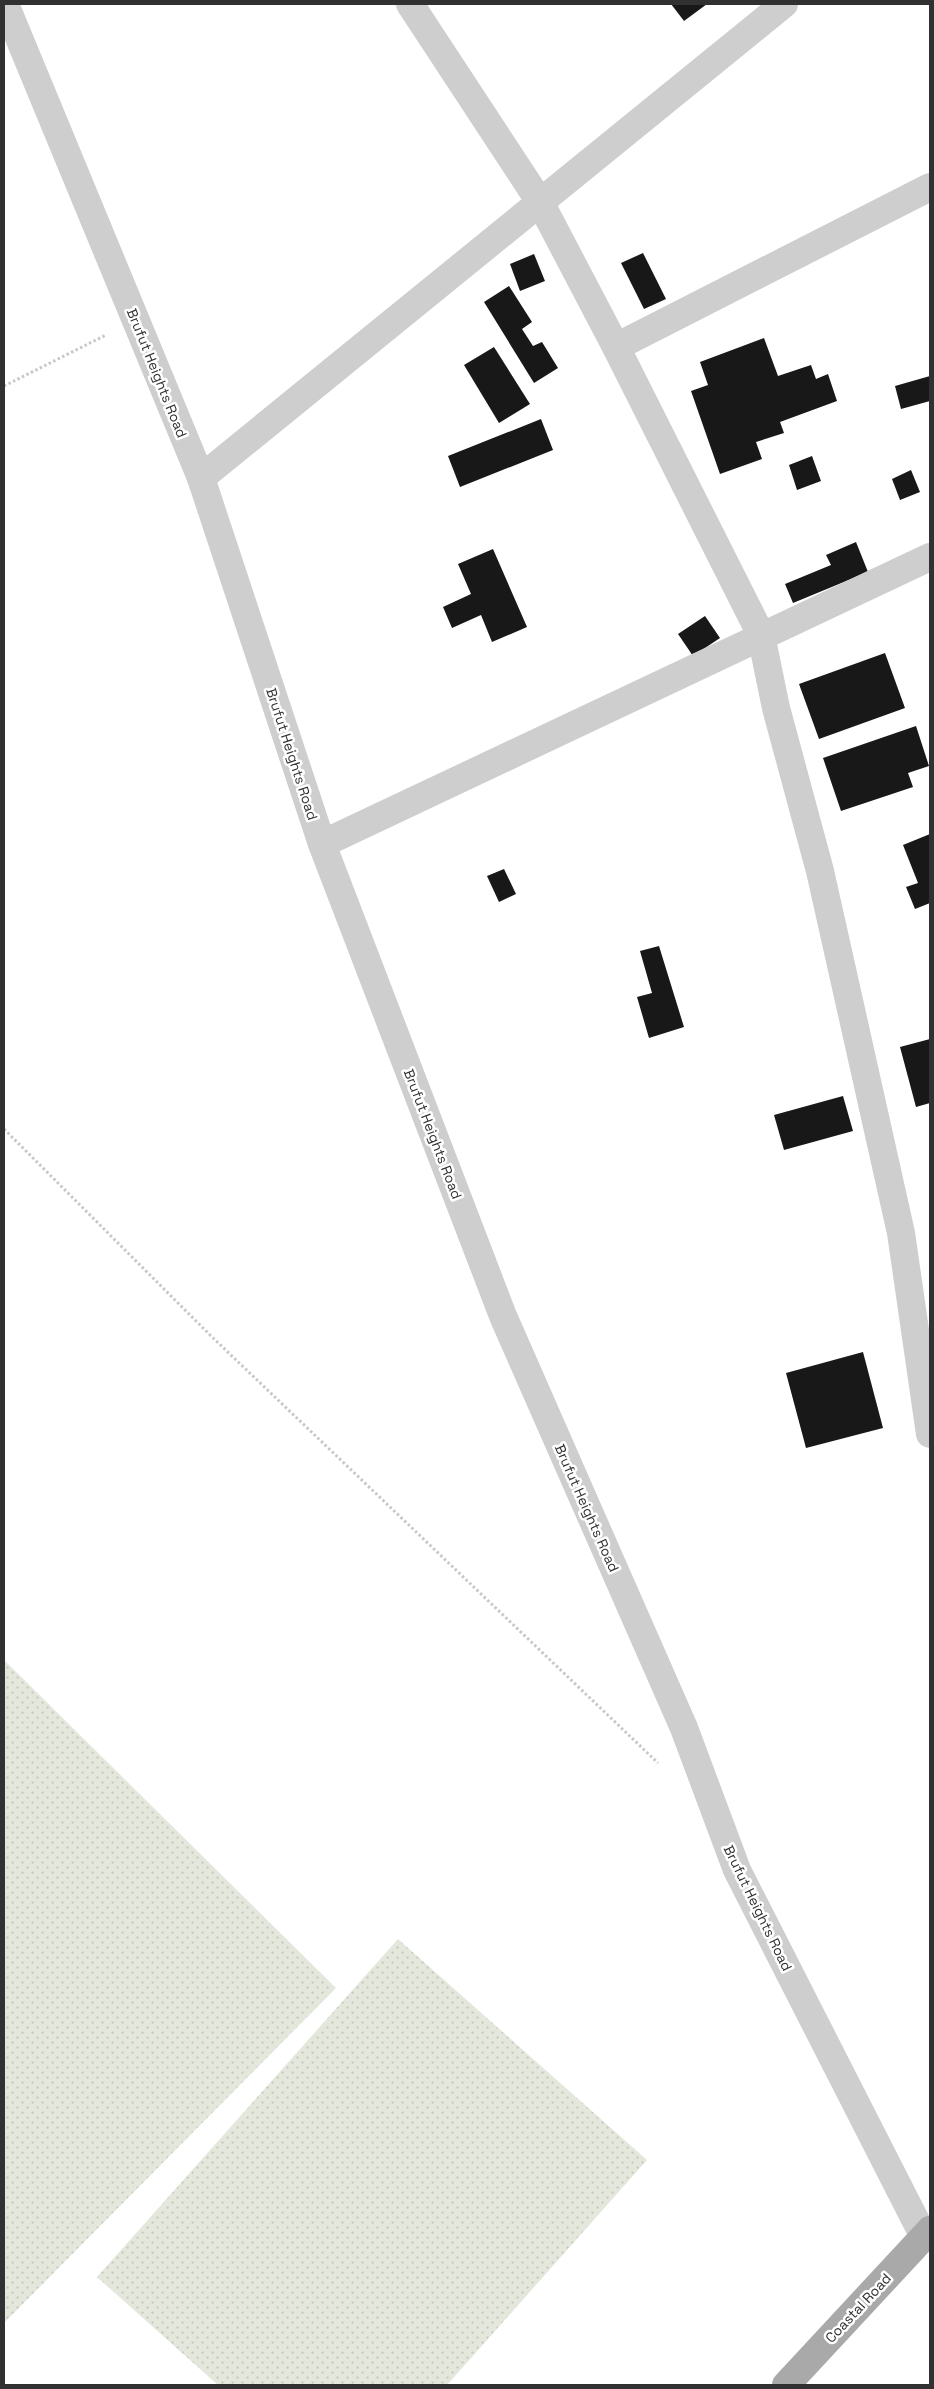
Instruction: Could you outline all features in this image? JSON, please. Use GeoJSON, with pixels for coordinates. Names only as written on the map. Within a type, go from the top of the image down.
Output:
{"type":"FeatureCollection","features":[{"type":"Feature","properties":{"kind":"main road","name":"Coastal Road"},"geometry":{"type":"LineString","coordinates":[[786,2385],[927,2234]]}},
{"type":"Feature","properties":{"kind":"street","name":"Brufut Heights Road"},"geometry":{"type":"LineString","coordinates":[[5,4],[201,478],[322,844],[503,1316],[684,1728],[737,1870],[927,2234]]}},
{"type":"Feature","properties":{"kind":"street"},"geometry":{"type":"LineString","coordinates":[[410,4],[540,202],[616,347],[761,635],[776,708],[820,871],[901,1233],[930,1434]]}},
{"type":"Feature","properties":{"kind":"street"},"geometry":{"type":"LineString","coordinates":[[201,478],[784,4]]}},
{"type":"Feature","properties":{"kind":"street"},"geometry":{"type":"LineString","coordinates":[[616,347],[930,187]]}},
{"type":"Feature","properties":{"kind":"street"},"geometry":{"type":"LineString","coordinates":[[322,844],[761,635],[930,557]]}},
{"type":"Feature","properties":{"kind":"path"},"geometry":{"type":"LineString","coordinates":[[4,386],[135,320]]}},
{"type":"Feature","properties":{"kind":"path"},"geometry":{"type":"LineString","coordinates":[[4,1129],[211,1336],[661,1766]]}},
{"type":"Feature","properties":{"kind":"shaded area"},"geometry":{"type":"Polygon","coordinates":[[[4,1660],[336,1988],[4,2323],[4,1660]]]}},
{"type":"Feature","properties":{"kind":"shaded area"},"geometry":{"type":"Polygon","coordinates":[[[398,1939],[647,2160],[447,2385],[218,2385],[97,2277],[398,1939]]]}},
{"type":"Feature","properties":{"kind":"building"},"geometry":{"type":"Polygon","coordinates":[[[671,4],[707,4],[684,21],[671,4]]]}},
{"type":"Feature","properties":{"kind":"building"},"geometry":{"type":"Polygon","coordinates":[[[643,253],[666,299],[644,309],[621,263],[643,253]]]}},
{"type":"Feature","properties":{"kind":"building"},"geometry":{"type":"Polygon","coordinates":[[[534,254],[545,281],[520,291],[510,264],[534,254]]]}},
{"type":"Feature","properties":{"kind":"building"},"geometry":{"type":"Polygon","coordinates":[[[509,286],[532,322],[522,329],[533,346],[542,342],[558,368],[534,383],[484,302],[509,286]]]}},
{"type":"Feature","properties":{"kind":"building"},"geometry":{"type":"Polygon","coordinates":[[[764,338],[778,376],[811,365],[816,379],[828,374],[837,401],[780,422],[784,433],[756,442],[762,459],[720,474],[691,391],[708,385],[700,362],[764,338]]]}},
{"type":"Feature","properties":{"kind":"building"},"geometry":{"type":"Polygon","coordinates":[[[494,347],[530,404],[499,423],[464,365],[494,347]]]}},
{"type":"Feature","properties":{"kind":"building"},"geometry":{"type":"Polygon","coordinates":[[[930,376],[930,401],[901,409],[895,386],[930,376]]]}},
{"type":"Feature","properties":{"kind":"building"},"geometry":{"type":"Polygon","coordinates":[[[541,419],[553,450],[460,487],[448,456],[541,419]]]}},
{"type":"Feature","properties":{"kind":"building"},"geometry":{"type":"Polygon","coordinates":[[[812,456],[821,481],[797,490],[789,465],[812,456]]]}},
{"type":"Feature","properties":{"kind":"building"},"geometry":{"type":"Polygon","coordinates":[[[911,470],[920,492],[900,500],[892,479],[911,470]]]}},
{"type":"Feature","properties":{"kind":"building"},"geometry":{"type":"Polygon","coordinates":[[[856,542],[868,572],[793,603],[785,584],[831,565],[826,555],[856,542]]]}},
{"type":"Feature","properties":{"kind":"building"},"geometry":{"type":"Polygon","coordinates":[[[493,549],[527,627],[492,642],[481,615],[452,628],[443,607],[471,594],[458,564],[493,549]]]}},
{"type":"Feature","properties":{"kind":"building"},"geometry":{"type":"Polygon","coordinates":[[[705,616],[720,638],[693,656],[678,634],[705,616]]]}},
{"type":"Feature","properties":{"kind":"building"},"geometry":{"type":"Polygon","coordinates":[[[885,653],[905,708],[819,739],[799,684],[885,653]]]}},
{"type":"Feature","properties":{"kind":"building"},"geometry":{"type":"Polygon","coordinates":[[[916,726],[929,766],[908,773],[913,787],[841,811],[823,758],[916,726]]]}},
{"type":"Feature","properties":{"kind":"building"},"geometry":{"type":"Polygon","coordinates":[[[930,834],[930,903],[915,909],[906,887],[918,883],[903,845],[930,834]]]}},
{"type":"Feature","properties":{"kind":"building"},"geometry":{"type":"Polygon","coordinates":[[[504,869],[516,894],[499,902],[487,876],[504,869]]]}},
{"type":"Feature","properties":{"kind":"building"},"geometry":{"type":"Polygon","coordinates":[[[659,946],[684,1027],[649,1038],[637,997],[652,993],[640,951],[659,946]]]}},
{"type":"Feature","properties":{"kind":"building"},"geometry":{"type":"Polygon","coordinates":[[[930,1039],[930,1103],[916,1107],[900,1047],[930,1039]]]}},
{"type":"Feature","properties":{"kind":"building"},"geometry":{"type":"Polygon","coordinates":[[[843,1096],[853,1131],[784,1150],[774,1115],[843,1096]]]}},
{"type":"Feature","properties":{"kind":"building"},"geometry":{"type":"Polygon","coordinates":[[[863,1352],[883,1428],[806,1448],[786,1373],[863,1352]]]}}]}
